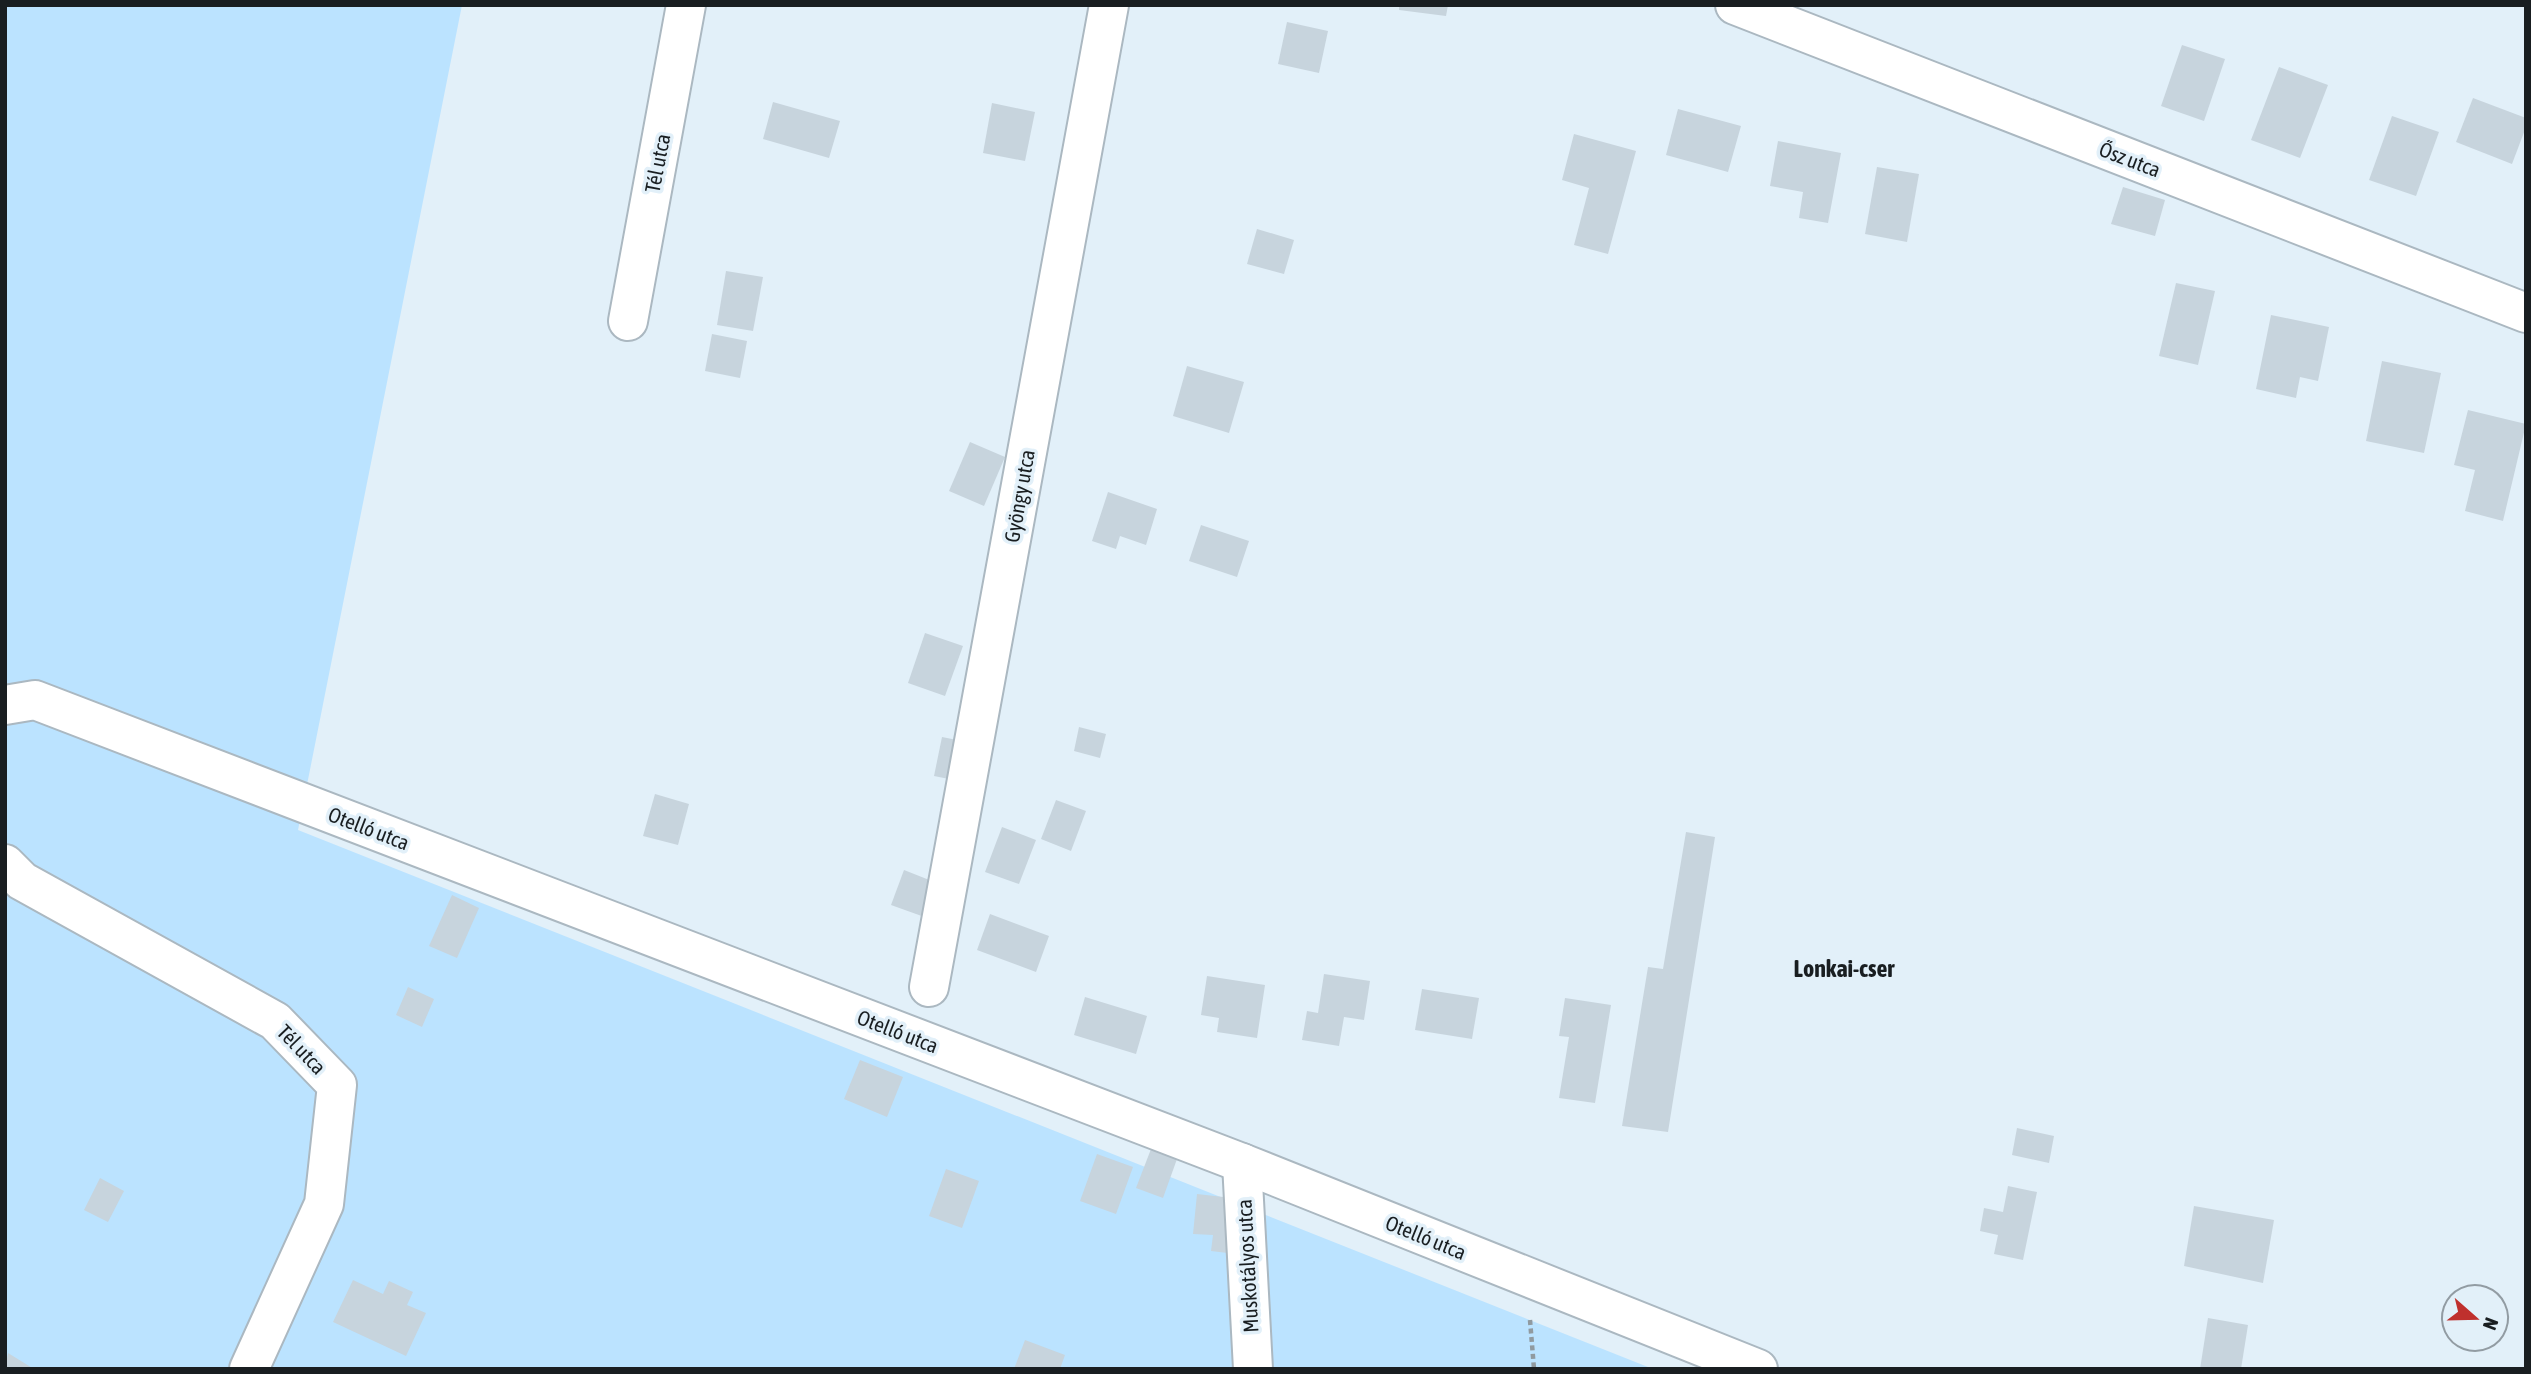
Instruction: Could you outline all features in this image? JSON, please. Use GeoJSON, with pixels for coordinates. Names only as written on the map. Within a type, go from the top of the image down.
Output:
{"type":"FeatureCollection","features":[{"type":"Feature","properties":{"kind":"street","name":"Tél utca"},"geometry":{"type":"LineString","coordinates":[[628,321],[686,5]]}},
{"type":"Feature","properties":{"kind":"street","name":"Gyöngy utca"},"geometry":{"type":"LineString","coordinates":[[929,987],[1109,5]]}},
{"type":"Feature","properties":{"kind":"street","name":"Ősz utca"},"geometry":{"type":"LineString","coordinates":[[1735,5],[2526,313]]}},
{"type":"Feature","properties":{"kind":"street","name":"Otelló utca"},"geometry":{"type":"LineString","coordinates":[[20,702],[1242,1163],[1758,1369]]}},
{"type":"Feature","properties":{"kind":"street","name":"Tél utca"},"geometry":{"type":"LineString","coordinates":[[5,864],[22,881],[275,1021],[337,1085],[324,1204],[249,1369]]}},
{"type":"Feature","properties":{"kind":"street","name":"Muskotályos utca"},"geometry":{"type":"LineString","coordinates":[[1242,1163],[1253,1369]]}},
{"type":"Feature","properties":{"kind":"shaded area"},"geometry":{"type":"Polygon","coordinates":[[[5,5],[462,5],[298,830],[1653,1369],[5,1369],[5,5]]]}},
{"type":"Feature","properties":{"kind":"building"},"geometry":{"type":"Polygon","coordinates":[[[1399,5],[1448,5],[1446,16],[1399,10],[1399,5]]]}},
{"type":"Feature","properties":{"kind":"building"},"geometry":{"type":"Polygon","coordinates":[[[1287,22],[1328,31],[1319,73],[1278,64],[1287,22]]]}},
{"type":"Feature","properties":{"kind":"building"},"geometry":{"type":"Polygon","coordinates":[[[2182,45],[2225,59],[2204,121],[2161,106],[2182,45]]]}},
{"type":"Feature","properties":{"kind":"building"},"geometry":{"type":"Polygon","coordinates":[[[2279,67],[2328,85],[2300,158],[2251,140],[2279,67]]]}},
{"type":"Feature","properties":{"kind":"building"},"geometry":{"type":"Polygon","coordinates":[[[2473,98],[2526,118],[2526,127],[2512,164],[2456,142],[2473,98]]]}},
{"type":"Feature","properties":{"kind":"building"},"geometry":{"type":"Polygon","coordinates":[[[773,102],[840,121],[829,158],[763,139],[773,102]]]}},
{"type":"Feature","properties":{"kind":"building"},"geometry":{"type":"Polygon","coordinates":[[[992,103],[1035,112],[1025,161],[983,153],[992,103]]]}},
{"type":"Feature","properties":{"kind":"building"},"geometry":{"type":"Polygon","coordinates":[[[1678,109],[1741,126],[1728,172],[1666,155],[1678,109]]]}},
{"type":"Feature","properties":{"kind":"building"},"geometry":{"type":"Polygon","coordinates":[[[2392,116],[2439,132],[2416,196],[2369,180],[2392,116]]]}},
{"type":"Feature","properties":{"kind":"building"},"geometry":{"type":"Polygon","coordinates":[[[1574,134],[1636,151],[1608,254],[1574,245],[1589,188],[1562,180],[1574,134]]]}},
{"type":"Feature","properties":{"kind":"building"},"geometry":{"type":"Polygon","coordinates":[[[1778,141],[1841,153],[1828,223],[1799,218],[1803,192],[1770,186],[1778,141]]]}},
{"type":"Feature","properties":{"kind":"building"},"geometry":{"type":"Polygon","coordinates":[[[1877,167],[1919,174],[1907,242],[1865,234],[1877,167]]]}},
{"type":"Feature","properties":{"kind":"building"},"geometry":{"type":"Polygon","coordinates":[[[2123,187],[2165,200],[2155,236],[2111,224],[2123,187]]]}},
{"type":"Feature","properties":{"kind":"building"},"geometry":{"type":"Polygon","coordinates":[[[1257,229],[1294,240],[1284,274],[1247,264],[1257,229]]]}},
{"type":"Feature","properties":{"kind":"building"},"geometry":{"type":"Polygon","coordinates":[[[726,271],[763,277],[753,331],[717,325],[726,271]]]}},
{"type":"Feature","properties":{"kind":"building"},"geometry":{"type":"Polygon","coordinates":[[[2176,283],[2215,291],[2198,365],[2159,356],[2176,283]]]}},
{"type":"Feature","properties":{"kind":"building"},"geometry":{"type":"Polygon","coordinates":[[[2271,315],[2329,327],[2318,381],[2300,377],[2296,398],[2256,389],[2271,315]]]}},
{"type":"Feature","properties":{"kind":"building"},"geometry":{"type":"Polygon","coordinates":[[[712,334],[747,341],[740,378],[705,371],[712,334]]]}},
{"type":"Feature","properties":{"kind":"building"},"geometry":{"type":"Polygon","coordinates":[[[2382,361],[2441,373],[2424,453],[2366,441],[2382,361]]]}},
{"type":"Feature","properties":{"kind":"building"},"geometry":{"type":"Polygon","coordinates":[[[1187,366],[1244,382],[1229,433],[1173,416],[1187,366]]]}},
{"type":"Feature","properties":{"kind":"building"},"geometry":{"type":"Polygon","coordinates":[[[2468,410],[2526,424],[2503,521],[2465,511],[2475,470],[2454,465],[2468,410]]]}},
{"type":"Feature","properties":{"kind":"building"},"geometry":{"type":"Polygon","coordinates":[[[970,442],[1005,457],[984,506],[949,491],[970,442]]]}},
{"type":"Feature","properties":{"kind":"building"},"geometry":{"type":"Polygon","coordinates":[[[1108,492],[1157,509],[1146,545],[1120,536],[1116,549],[1092,541],[1108,492]]]}},
{"type":"Feature","properties":{"kind":"building"},"geometry":{"type":"Polygon","coordinates":[[[1201,525],[1249,541],[1237,577],[1189,561],[1201,525]]]}},
{"type":"Feature","properties":{"kind":"building"},"geometry":{"type":"Polygon","coordinates":[[[925,633],[963,646],[945,696],[908,683],[925,633]]]}},
{"type":"Feature","properties":{"kind":"building"},"geometry":{"type":"Polygon","coordinates":[[[1079,727],[1106,734],[1100,758],[1074,751],[1079,727]]]}},
{"type":"Feature","properties":{"kind":"building"},"geometry":{"type":"Polygon","coordinates":[[[942,737],[967,742],[959,781],[934,776],[942,737]]]}},
{"type":"Feature","properties":{"kind":"building"},"geometry":{"type":"Polygon","coordinates":[[[655,794],[689,804],[678,845],[643,836],[655,794]]]}},
{"type":"Feature","properties":{"kind":"building"},"geometry":{"type":"Polygon","coordinates":[[[1056,800],[1086,811],[1071,851],[1041,839],[1056,800]]]}},
{"type":"Feature","properties":{"kind":"building"},"geometry":{"type":"Polygon","coordinates":[[[1002,827],[1036,840],[1019,884],[985,872],[1002,827]]]}},
{"type":"Feature","properties":{"kind":"building"},"geometry":{"type":"Polygon","coordinates":[[[1686,832],[1715,837],[1668,1132],[1622,1126],[1648,967],[1663,969],[1686,832]]]}},
{"type":"Feature","properties":{"kind":"building"},"geometry":{"type":"Polygon","coordinates":[[[904,870],[942,885],[930,919],[891,905],[904,870]]]}},
{"type":"Feature","properties":{"kind":"building"},"geometry":{"type":"Polygon","coordinates":[[[452,895],[479,908],[457,958],[429,946],[452,895]]]}},
{"type":"Feature","properties":{"kind":"building"},"geometry":{"type":"Polygon","coordinates":[[[990,914],[1049,936],[1036,972],[977,950],[990,914]]]}},
{"type":"Feature","properties":{"kind":"building"},"geometry":{"type":"Polygon","coordinates":[[[1324,974],[1370,981],[1364,1020],[1344,1017],[1339,1046],[1302,1040],[1307,1011],[1318,1013],[1324,974]]]}},
{"type":"Feature","properties":{"kind":"building"},"geometry":{"type":"Polygon","coordinates":[[[1207,976],[1265,985],[1257,1038],[1217,1032],[1219,1018],[1201,1015],[1207,976]]]}},
{"type":"Feature","properties":{"kind":"building"},"geometry":{"type":"Polygon","coordinates":[[[408,987],[434,999],[422,1027],[396,1015],[408,987]]]}},
{"type":"Feature","properties":{"kind":"building"},"geometry":{"type":"Polygon","coordinates":[[[1422,989],[1479,998],[1472,1039],[1415,1030],[1422,989]]]}},
{"type":"Feature","properties":{"kind":"building"},"geometry":{"type":"Polygon","coordinates":[[[1085,997],[1147,1016],[1136,1054],[1074,1035],[1085,997]]]}},
{"type":"Feature","properties":{"kind":"building"},"geometry":{"type":"Polygon","coordinates":[[[1565,998],[1611,1005],[1595,1103],[1559,1098],[1569,1037],[1559,1036],[1565,998]]]}},
{"type":"Feature","properties":{"kind":"building"},"geometry":{"type":"Polygon","coordinates":[[[860,1060],[903,1077],[887,1117],[844,1099],[860,1060]]]}},
{"type":"Feature","properties":{"kind":"building"},"geometry":{"type":"Polygon","coordinates":[[[2017,1128],[2054,1136],[2049,1163],[2012,1155],[2017,1128]]]}},
{"type":"Feature","properties":{"kind":"building"},"geometry":{"type":"Polygon","coordinates":[[[1151,1149],[1177,1159],[1163,1198],[1136,1188],[1151,1149]]]}},
{"type":"Feature","properties":{"kind":"building"},"geometry":{"type":"Polygon","coordinates":[[[1097,1154],[1133,1167],[1116,1214],[1080,1201],[1097,1154]]]}},
{"type":"Feature","properties":{"kind":"building"},"geometry":{"type":"Polygon","coordinates":[[[946,1169],[979,1181],[962,1228],[929,1216],[946,1169]]]}},
{"type":"Feature","properties":{"kind":"building"},"geometry":{"type":"Polygon","coordinates":[[[100,1178],[124,1191],[108,1222],[84,1210],[100,1178]]]}},
{"type":"Feature","properties":{"kind":"building"},"geometry":{"type":"Polygon","coordinates":[[[2008,1186],[2037,1192],[2023,1260],[1994,1254],[1998,1235],[1980,1231],[1984,1208],[2003,1212],[2008,1186]]]}},
{"type":"Feature","properties":{"kind":"building"},"geometry":{"type":"Polygon","coordinates":[[[1197,1194],[1241,1199],[1236,1254],[1211,1251],[1213,1235],[1193,1234],[1197,1194]]]}},
{"type":"Feature","properties":{"kind":"building"},"geometry":{"type":"Polygon","coordinates":[[[2194,1206],[2274,1220],[2263,1283],[2184,1266],[2194,1206]]]}},
{"type":"Feature","properties":{"kind":"building"},"geometry":{"type":"Polygon","coordinates":[[[353,1280],[383,1294],[389,1281],[413,1292],[407,1305],[426,1313],[406,1356],[333,1322],[353,1280]]]}},
{"type":"Feature","properties":{"kind":"building"},"geometry":{"type":"Polygon","coordinates":[[[2208,1318],[2248,1325],[2241,1369],[2200,1369],[2208,1318]]]}},
{"type":"Feature","properties":{"kind":"building"},"geometry":{"type":"Polygon","coordinates":[[[1025,1340],[1065,1355],[1060,1369],[1014,1369],[1025,1340]]]}},
{"type":"Feature","properties":{"kind":"building"},"geometry":{"type":"Polygon","coordinates":[[[8,1353],[34,1369],[5,1369],[8,1353]]]}},
{"type":"Feature","properties":{"kind":"district","name":"Lonkai-cser"},"geometry":{"type":"Point","coordinates":[1844,968]}}]}
